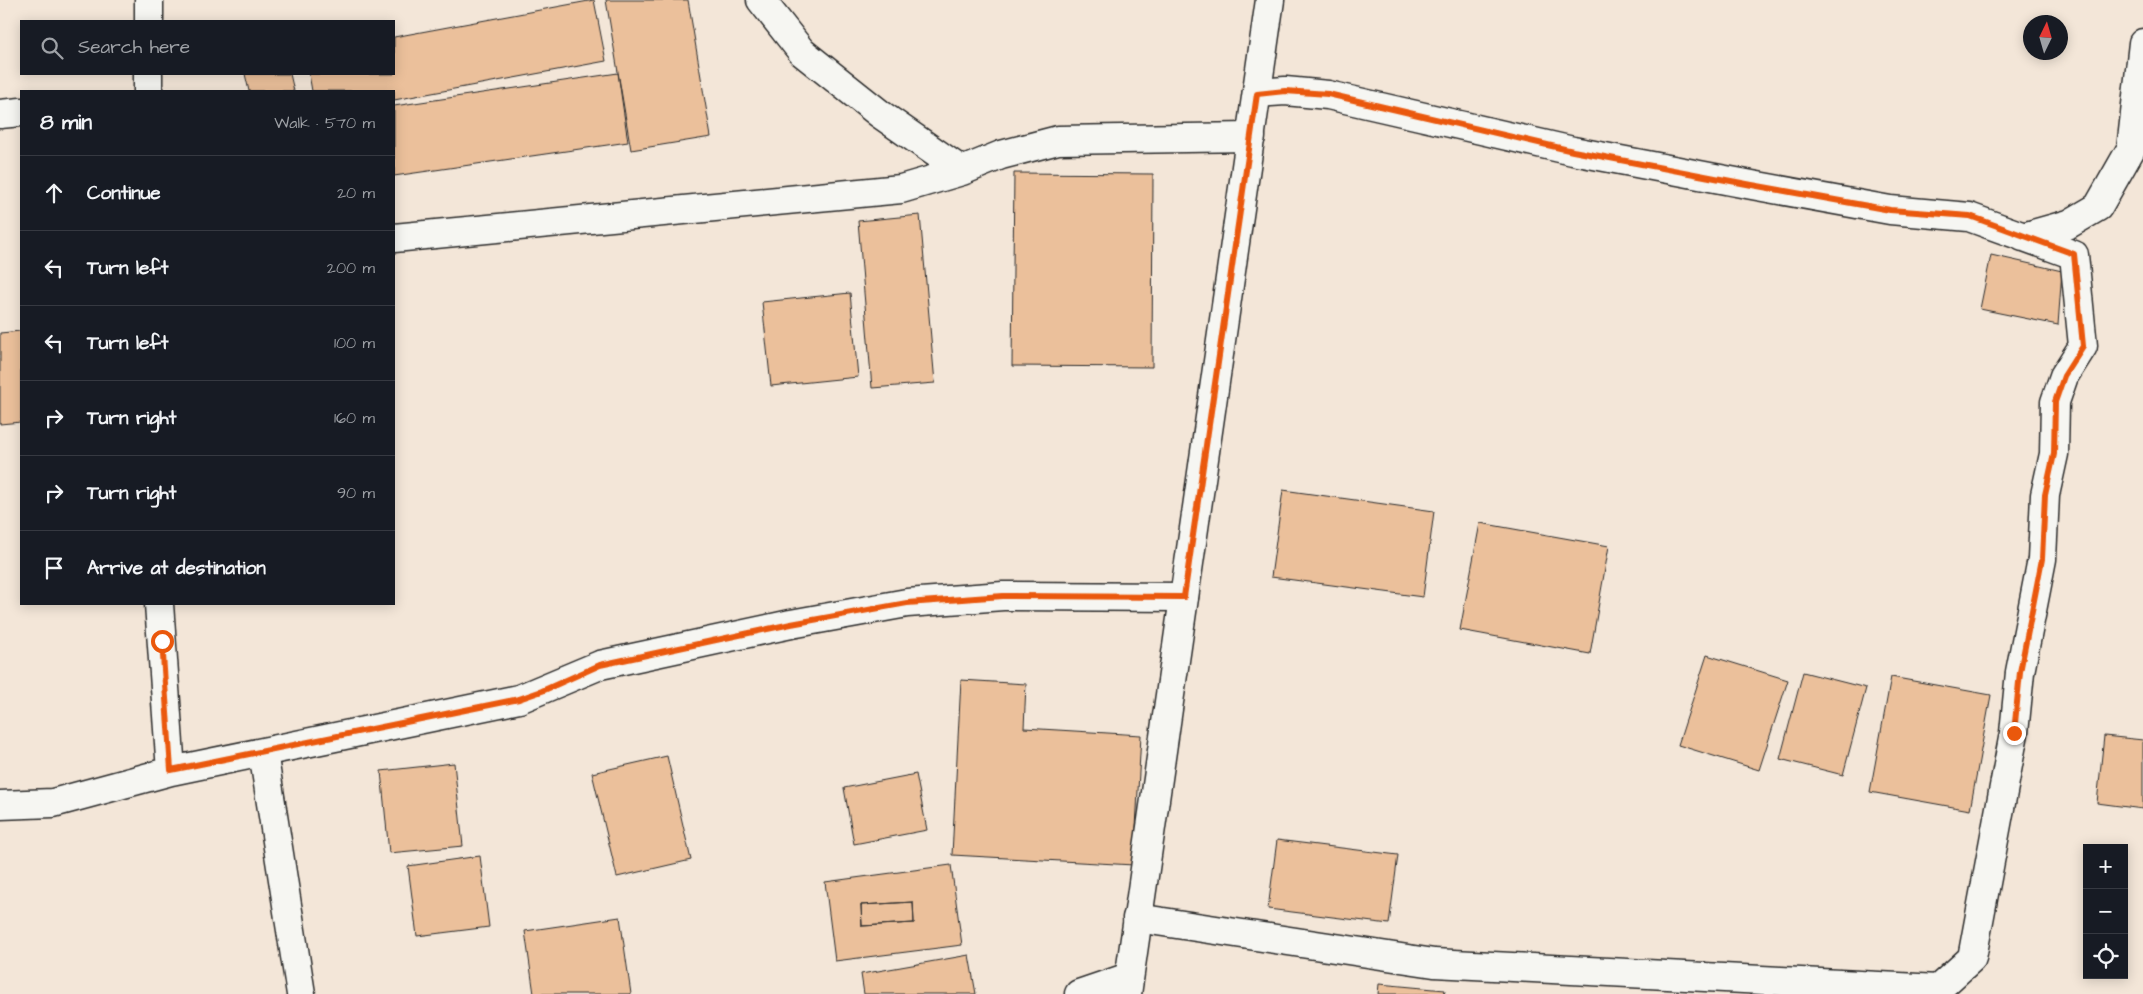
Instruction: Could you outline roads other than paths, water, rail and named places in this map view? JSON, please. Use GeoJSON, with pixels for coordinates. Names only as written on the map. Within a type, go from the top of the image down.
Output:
{"type":"FeatureCollection","features":[{"type":"Feature","properties":{"kind":"street"},"geometry":{"type":"LineString","coordinates":[[148,20],[149,0]]}},
{"type":"Feature","properties":{"kind":"street"},"geometry":{"type":"LineString","coordinates":[[761,0],[802,52],[880,114],[962,171]]}},
{"type":"Feature","properties":{"kind":"street"},"geometry":{"type":"LineString","coordinates":[[1079,994],[1128,985],[1270,0]]}},
{"type":"Feature","properties":{"kind":"street"},"geometry":{"type":"LineString","coordinates":[[2023,237],[2069,224],[2098,207],[2131,149],[2143,43]]}},
{"type":"Feature","properties":{"kind":"street"},"geometry":{"type":"LineString","coordinates":[[148,75],[148,90]]}},
{"type":"Feature","properties":{"kind":"street"},"geometry":{"type":"LineString","coordinates":[[1137,918],[1434,963],[1938,989],[1972,958],[2014,733],[2020,672],[2042,559],[2045,495],[2054,454],[2055,402],[2064,376],[2083,346],[2074,254],[2023,237],[1970,216],[1890,210],[1573,151],[1328,94],[1285,91],[1257,94]]}},
{"type":"Feature","properties":{"kind":"street"},"geometry":{"type":"LineString","coordinates":[[0,114],[20,112]]}},
{"type":"Feature","properties":{"kind":"street"},"geometry":{"type":"LineString","coordinates":[[395,238],[901,189],[962,171],[1001,156],[1058,140],[1250,137]]}},
{"type":"Feature","properties":{"kind":"street"},"geometry":{"type":"LineString","coordinates":[[0,805],[53,803],[171,770],[519,699],[542,691],[600,665],[791,624],[907,603],[1003,596],[1184,597]]}},
{"type":"Feature","properties":{"kind":"street"},"geometry":{"type":"LineString","coordinates":[[159,605],[171,770]]}},
{"type":"Feature","properties":{"kind":"street"},"geometry":{"type":"LineString","coordinates":[[263,752],[301,994]]}}]}
